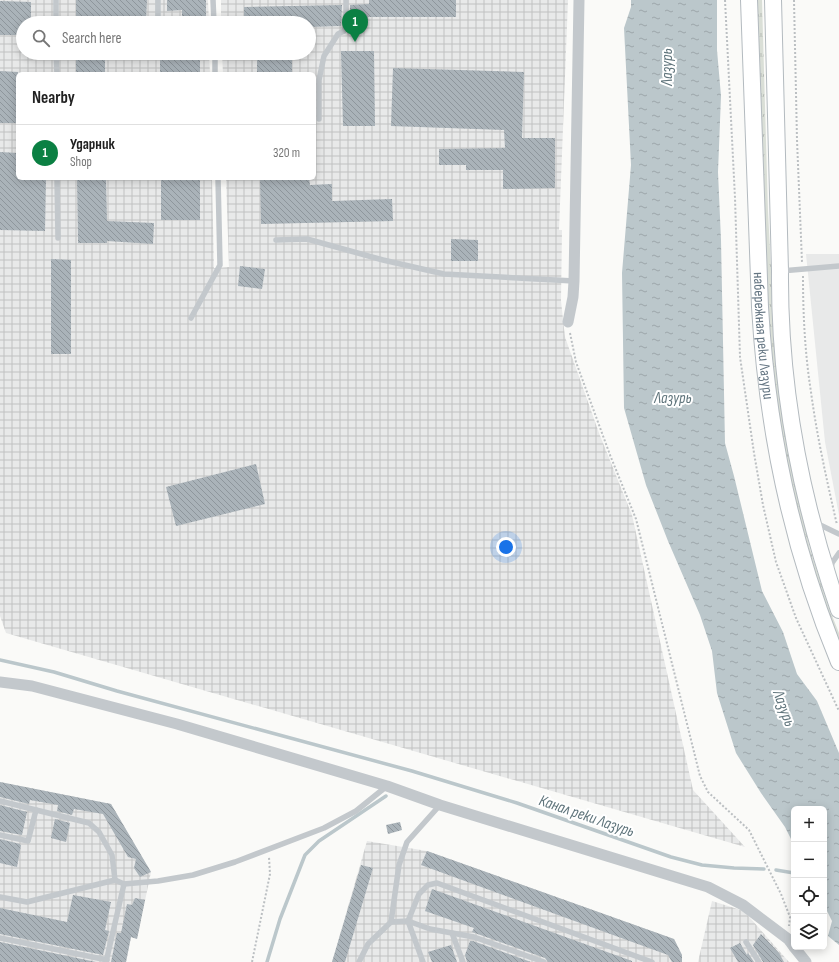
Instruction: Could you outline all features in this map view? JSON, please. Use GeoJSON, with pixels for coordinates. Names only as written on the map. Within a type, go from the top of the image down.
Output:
{"type":"FeatureCollection","features":[{"type":"Feature","properties":{"kind":"main road","name":"набережная реки Лазури"},"geometry":{"type":"LineString","coordinates":[[749,0],[761,313],[769,402],[778,458],[796,533],[814,594],[839,662]]}},
{"type":"Feature","properties":{"kind":"main road","name":"набережная реки Лазури"},"geometry":{"type":"LineString","coordinates":[[773,0],[781,325],[788,398],[798,463],[812,522],[828,579],[839,610]]}},
{"type":"Feature","properties":{"kind":"street"},"geometry":{"type":"LineString","coordinates":[[568,322],[574,281],[580,0]]}},
{"type":"Feature","properties":{"kind":"street"},"geometry":{"type":"LineString","coordinates":[[0,682],[32,686],[177,724],[387,786],[440,805],[708,887],[743,905],[791,943]]}},
{"type":"Feature","properties":{"kind":"street"},"geometry":{"type":"LineString","coordinates":[[797,950],[806,962]]}},
{"type":"Feature","properties":{"kind":"lane"},"geometry":{"type":"LineString","coordinates":[[56,0],[56,16]]}},
{"type":"Feature","properties":{"kind":"lane"},"geometry":{"type":"LineString","coordinates":[[158,0],[158,16]]}},
{"type":"Feature","properties":{"kind":"lane"},"geometry":{"type":"LineString","coordinates":[[213,0],[214,16]]}},
{"type":"Feature","properties":{"kind":"lane"},"geometry":{"type":"LineString","coordinates":[[319,119],[319,80],[324,56],[338,34],[344,31],[346,25],[346,0]]}},
{"type":"Feature","properties":{"kind":"lane"},"geometry":{"type":"LineString","coordinates":[[56,60],[57,72]]}},
{"type":"Feature","properties":{"kind":"lane"},"geometry":{"type":"LineString","coordinates":[[214,60],[215,72]]}},
{"type":"Feature","properties":{"kind":"lane"},"geometry":{"type":"LineString","coordinates":[[58,180],[58,238]]}},
{"type":"Feature","properties":{"kind":"lane"},"geometry":{"type":"LineString","coordinates":[[191,318],[220,265],[218,180]]}},
{"type":"Feature","properties":{"kind":"lane"},"geometry":{"type":"LineString","coordinates":[[276,240],[307,239],[383,260],[444,274],[574,281]]}},
{"type":"Feature","properties":{"kind":"lane"},"geometry":{"type":"LineString","coordinates":[[780,271],[839,266]]}},
{"type":"Feature","properties":{"kind":"lane"},"geometry":{"type":"LineString","coordinates":[[812,522],[839,534]]}},
{"type":"Feature","properties":{"kind":"lane"},"geometry":{"type":"LineString","coordinates":[[828,579],[832,563],[839,553]]}},
{"type":"Feature","properties":{"kind":"lane"},"geometry":{"type":"LineString","coordinates":[[0,897],[27,902],[115,880],[124,884],[158,881],[193,875],[235,862],[324,828],[356,811],[387,786]]}},
{"type":"Feature","properties":{"kind":"lane"},"geometry":{"type":"LineString","coordinates":[[0,801],[89,823],[99,832],[112,855],[115,880]]}},
{"type":"Feature","properties":{"kind":"lane"},"geometry":{"type":"LineString","coordinates":[[359,962],[368,944],[391,922],[399,865],[407,842],[440,805]]}},
{"type":"Feature","properties":{"kind":"lane"},"geometry":{"type":"LineString","coordinates":[[0,835],[28,841],[36,810]]}},
{"type":"Feature","properties":{"kind":"lane"},"geometry":{"type":"LineString","coordinates":[[423,962],[408,921],[419,894],[428,885],[437,883],[652,962]]}},
{"type":"Feature","properties":{"kind":"lane"},"geometry":{"type":"LineString","coordinates":[[0,938],[106,961],[124,884]]}},
{"type":"Feature","properties":{"kind":"lane"},"geometry":{"type":"LineString","coordinates":[[391,922],[408,921],[430,929],[474,937],[544,962]]}},
{"type":"Feature","properties":{"kind":"lane"},"geometry":{"type":"LineString","coordinates":[[452,933],[463,962]]}},
{"type":"Feature","properties":{"kind":"lane"},"geometry":{"type":"LineString","coordinates":[[746,942],[760,962]]}},
{"type":"Feature","properties":{"kind":"path"},"geometry":{"type":"LineString","coordinates":[[568,322],[576,362],[610,455],[636,519],[700,776],[708,792],[748,830],[781,894],[790,917],[791,930]]}},
{"type":"Feature","properties":{"kind":"path"},"geometry":{"type":"LineString","coordinates":[[252,962],[270,874],[268,850]]}},
{"type":"Feature","properties":{"kind":"shaded area"},"geometry":{"type":"Polygon","coordinates":[[[0,0],[208,0],[209,16],[16,16],[16,60],[209,60],[210,72],[16,72],[16,180],[212,180],[214,268],[229,267],[226,180],[316,180],[316,72],[223,72],[222,60],[316,60],[316,16],[221,16],[221,0],[568,0],[559,230],[562,230],[561,301],[565,337],[599,433],[632,515],[693,790],[745,847],[6,633],[0,616],[0,0]]]}},
{"type":"Feature","properties":{"kind":"shaded area"},"geometry":{"type":"Polygon","coordinates":[[[806,254],[839,254],[839,515],[825,442],[806,254]]]}},
{"type":"Feature","properties":{"kind":"shaded area"},"geometry":{"type":"Polygon","coordinates":[[[0,782],[111,804],[151,872],[137,939],[131,937],[126,962],[0,962],[0,782]]]}},
{"type":"Feature","properties":{"kind":"shaded area"},"geometry":{"type":"Polygon","coordinates":[[[367,841],[427,851],[674,939],[682,955],[682,962],[332,962],[367,841]]]}},
{"type":"Feature","properties":{"kind":"shaded area"},"geometry":{"type":"Polygon","coordinates":[[[712,901],[744,911],[789,962],[698,962],[712,901]]]}},
{"type":"Feature","properties":{"kind":"green space"},"geometry":{"type":"Polygon","coordinates":[[[757,0],[762,0],[768,211],[779,397],[794,481],[810,549],[829,608],[839,633],[839,646],[802,538],[775,397],[769,327],[765,244],[757,0]]]}},
{"type":"Feature","properties":{"kind":"water","name":"Лазурь"},"geometry":{"type":"Polygon","coordinates":[[[631,0],[717,0],[717,50],[721,96],[718,172],[721,240],[725,443],[762,591],[783,632],[797,674],[817,701],[839,753],[839,945],[828,936],[832,921],[827,911],[827,806],[791,806],[791,839],[785,827],[761,793],[736,753],[717,693],[712,651],[700,615],[646,485],[624,408],[622,273],[631,165],[624,28],[631,7],[631,0]]]}},
{"type":"Feature","properties":{"kind":"building"},"geometry":{"type":"Polygon","coordinates":[[[76,0],[147,0],[146,16],[76,16],[76,0]]]}},
{"type":"Feature","properties":{"kind":"building"},"geometry":{"type":"Polygon","coordinates":[[[167,0],[206,0],[206,16],[182,16],[182,10],[167,11],[167,0]]]}},
{"type":"Feature","properties":{"kind":"building"},"geometry":{"type":"Polygon","coordinates":[[[369,0],[456,0],[456,17],[368,17],[368,23],[350,24],[350,5],[369,4],[369,0]]]}},
{"type":"Feature","properties":{"kind":"building"},"geometry":{"type":"Polygon","coordinates":[[[0,1],[31,2],[31,16],[16,16],[16,35],[0,35],[0,1]]]}},
{"type":"Feature","properties":{"kind":"building"},"geometry":{"type":"Polygon","coordinates":[[[342,5],[341,26],[316,27],[316,16],[244,16],[244,7],[342,5]]]}},
{"type":"Feature","properties":{"kind":"building"},"geometry":{"type":"Polygon","coordinates":[[[341,51],[374,51],[375,126],[343,126],[341,51]]]}},
{"type":"Feature","properties":{"kind":"building"},"geometry":{"type":"Polygon","coordinates":[[[76,60],[105,60],[105,72],[76,72],[76,60]]]}},
{"type":"Feature","properties":{"kind":"building"},"geometry":{"type":"Polygon","coordinates":[[[160,60],[200,60],[200,72],[160,72],[160,60]]]}},
{"type":"Feature","properties":{"kind":"building"},"geometry":{"type":"Polygon","coordinates":[[[257,60],[292,60],[292,72],[257,72],[257,60]]]}},
{"type":"Feature","properties":{"kind":"building"},"geometry":{"type":"Polygon","coordinates":[[[393,68],[524,72],[522,138],[555,138],[555,188],[503,189],[503,170],[466,170],[466,165],[439,165],[439,149],[505,148],[504,130],[391,126],[393,68]]]}},
{"type":"Feature","properties":{"kind":"building"},"geometry":{"type":"Polygon","coordinates":[[[0,71],[18,72],[16,72],[16,123],[0,123],[0,71]]]}},
{"type":"Feature","properties":{"kind":"building"},"geometry":{"type":"Polygon","coordinates":[[[0,152],[16,153],[16,180],[46,180],[45,231],[0,230],[0,152]]]}},
{"type":"Feature","properties":{"kind":"building"},"geometry":{"type":"Polygon","coordinates":[[[77,180],[106,180],[107,221],[154,223],[153,244],[107,241],[107,243],[78,243],[77,180]]]}},
{"type":"Feature","properties":{"kind":"building"},"geometry":{"type":"Polygon","coordinates":[[[161,180],[200,180],[200,220],[161,220],[161,180]]]}},
{"type":"Feature","properties":{"kind":"building"},"geometry":{"type":"Polygon","coordinates":[[[260,180],[309,180],[310,185],[332,184],[332,201],[392,199],[393,221],[261,224],[260,180]]]}},
{"type":"Feature","properties":{"kind":"building"},"geometry":{"type":"Polygon","coordinates":[[[451,239],[478,240],[478,261],[451,261],[451,239]]]}},
{"type":"Feature","properties":{"kind":"building"},"geometry":{"type":"Polygon","coordinates":[[[51,259],[71,260],[71,354],[51,354],[51,259]]]}},
{"type":"Feature","properties":{"kind":"building"},"geometry":{"type":"Polygon","coordinates":[[[240,266],[265,269],[262,289],[238,286],[240,266]]]}},
{"type":"Feature","properties":{"kind":"building"},"geometry":{"type":"Polygon","coordinates":[[[256,464],[265,504],[176,526],[166,487],[256,464]]]}},
{"type":"Feature","properties":{"kind":"building"},"geometry":{"type":"Polygon","coordinates":[[[0,782],[111,804],[151,872],[140,877],[134,868],[136,859],[128,857],[103,814],[74,809],[72,815],[57,811],[58,805],[30,800],[29,804],[0,797],[0,782]]]}},
{"type":"Feature","properties":{"kind":"building"},"geometry":{"type":"Polygon","coordinates":[[[0,805],[27,812],[22,835],[0,831],[0,805]]]}},
{"type":"Feature","properties":{"kind":"building"},"geometry":{"type":"Polygon","coordinates":[[[55,819],[70,823],[66,842],[51,838],[55,819]]]}},
{"type":"Feature","properties":{"kind":"building"},"geometry":{"type":"Polygon","coordinates":[[[400,822],[402,830],[388,834],[386,825],[400,822]]]}},
{"type":"Feature","properties":{"kind":"building"},"geometry":{"type":"Polygon","coordinates":[[[0,839],[21,845],[17,867],[0,863],[0,839]]]}},
{"type":"Feature","properties":{"kind":"building"},"geometry":{"type":"Polygon","coordinates":[[[427,851],[674,939],[682,955],[682,962],[672,962],[668,955],[421,865],[427,851]]]}},
{"type":"Feature","properties":{"kind":"building"},"geometry":{"type":"Polygon","coordinates":[[[361,865],[373,868],[345,962],[332,962],[361,865]]]}},
{"type":"Feature","properties":{"kind":"building"},"geometry":{"type":"Polygon","coordinates":[[[432,889],[632,962],[548,962],[545,958],[472,932],[474,928],[425,911],[432,889]]]}},
{"type":"Feature","properties":{"kind":"building"},"geometry":{"type":"Polygon","coordinates":[[[73,895],[111,902],[105,930],[109,931],[103,955],[0,934],[0,908],[67,922],[73,895]]]}},
{"type":"Feature","properties":{"kind":"building"},"geometry":{"type":"Polygon","coordinates":[[[135,898],[145,900],[137,939],[131,937],[126,962],[111,962],[117,933],[121,933],[127,904],[132,905],[135,898]]]}},
{"type":"Feature","properties":{"kind":"building"},"geometry":{"type":"Polygon","coordinates":[[[761,934],[779,953],[784,962],[763,962],[753,945],[761,934]]]}},
{"type":"Feature","properties":{"kind":"building"},"geometry":{"type":"Polygon","coordinates":[[[470,941],[531,962],[467,962],[465,955],[470,941]]]}},
{"type":"Feature","properties":{"kind":"building"},"geometry":{"type":"Polygon","coordinates":[[[0,942],[96,962],[0,962],[0,942]]]}},
{"type":"Feature","properties":{"kind":"building"},"geometry":{"type":"Polygon","coordinates":[[[740,943],[747,955],[748,953],[754,962],[738,962],[730,948],[740,943]]]}},
{"type":"Feature","properties":{"kind":"building"},"geometry":{"type":"Polygon","coordinates":[[[451,945],[457,962],[432,962],[428,952],[451,945]]]}},
{"type":"Feature","properties":{"kind":"waterway"},"geometry":{"type":"LineString","coordinates":[[0,660],[54,672],[117,691],[412,771],[517,803],[671,857],[702,865],[764,869]]}},
{"type":"Feature","properties":{"kind":"waterway","name":"Канал реки Лазурь"},"geometry":{"type":"LineString","coordinates":[[267,962],[280,919],[305,855],[319,841],[386,796]]}},
{"type":"Feature","properties":{"kind":"waterway"},"geometry":{"type":"LineString","coordinates":[[776,870],[791,872]]}},
{"type":"Feature","properties":{"kind":"place","name":"Ударник"},"geometry":{"type":"Point","coordinates":[355,42]}}]}
